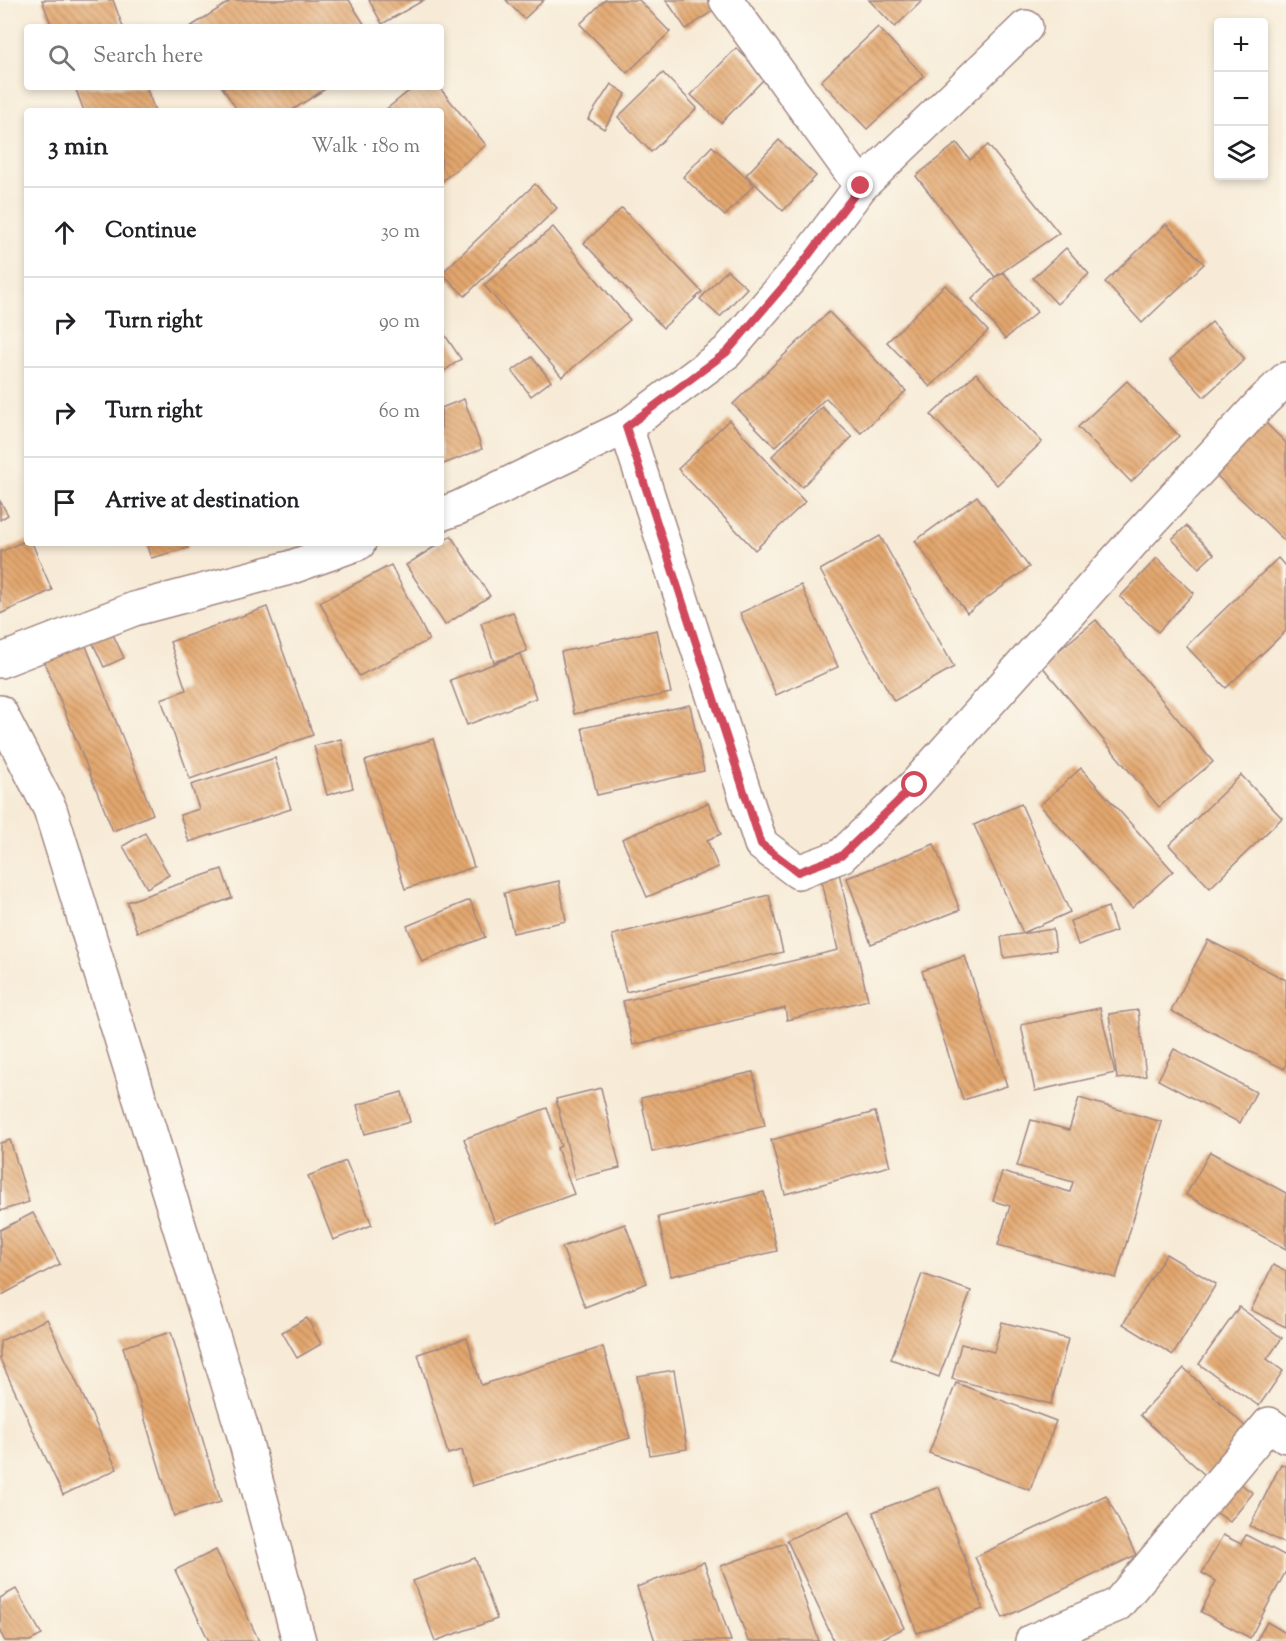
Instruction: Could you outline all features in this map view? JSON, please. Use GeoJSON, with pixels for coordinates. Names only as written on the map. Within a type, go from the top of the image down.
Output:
{"type":"FeatureCollection","features":[{"type":"Feature","properties":{"kind":"street"},"geometry":{"type":"LineString","coordinates":[[726,0],[861,186]]}},
{"type":"Feature","properties":{"kind":"street"},"geometry":{"type":"LineString","coordinates":[[444,513],[626,427],[727,352],[799,268],[861,186],[1026,27]]}},
{"type":"Feature","properties":{"kind":"street"},"geometry":{"type":"LineString","coordinates":[[626,427],[761,844],[798,872],[841,856],[915,785],[1136,538],[1286,379]]}},
{"type":"Feature","properties":{"kind":"street"},"geometry":{"type":"LineString","coordinates":[[0,661],[134,609],[289,568],[351,546]]}},
{"type":"Feature","properties":{"kind":"street"},"geometry":{"type":"LineString","coordinates":[[0,712],[50,809],[243,1432],[299,1641]]}},
{"type":"Feature","properties":{"kind":"street"},"geometry":{"type":"LineString","coordinates":[[1032,1641],[1118,1605],[1269,1424],[1286,1436]]}},
{"type":"Feature","properties":{"kind":"building"},"geometry":{"type":"Polygon","coordinates":[[[42,0],[113,0],[122,24],[51,24],[42,0]]]}},
{"type":"Feature","properties":{"kind":"building"},"geometry":{"type":"Polygon","coordinates":[[[232,0],[349,0],[364,24],[195,24],[232,0]]]}},
{"type":"Feature","properties":{"kind":"building"},"geometry":{"type":"Polygon","coordinates":[[[369,0],[424,0],[382,24],[369,0]]]}},
{"type":"Feature","properties":{"kind":"building"},"geometry":{"type":"Polygon","coordinates":[[[506,0],[544,0],[524,19],[506,0]]]}},
{"type":"Feature","properties":{"kind":"building"},"geometry":{"type":"Polygon","coordinates":[[[605,0],[639,0],[670,32],[627,73],[580,24],[605,0]]]}},
{"type":"Feature","properties":{"kind":"building"},"geometry":{"type":"Polygon","coordinates":[[[666,0],[707,0],[714,10],[686,29],[666,0]]]}},
{"type":"Feature","properties":{"kind":"building"},"geometry":{"type":"Polygon","coordinates":[[[869,0],[923,0],[895,27],[869,0]]]}},
{"type":"Feature","properties":{"kind":"building"},"geometry":{"type":"Polygon","coordinates":[[[878,27],[924,76],[867,129],[821,81],[878,27]]]}},
{"type":"Feature","properties":{"kind":"building"},"geometry":{"type":"Polygon","coordinates":[[[736,48],[766,77],[721,123],[691,95],[736,48]]]}},
{"type":"Feature","properties":{"kind":"building"},"geometry":{"type":"Polygon","coordinates":[[[663,73],[697,108],[651,152],[618,117],[663,73]]]}},
{"type":"Feature","properties":{"kind":"building"},"geometry":{"type":"Polygon","coordinates":[[[611,84],[626,94],[604,129],[588,119],[611,84]]]}},
{"type":"Feature","properties":{"kind":"building"},"geometry":{"type":"Polygon","coordinates":[[[76,90],[147,90],[154,108],[83,108],[76,90]]]}},
{"type":"Feature","properties":{"kind":"building"},"geometry":{"type":"Polygon","coordinates":[[[224,90],[323,90],[296,108],[236,108],[224,90]]]}},
{"type":"Feature","properties":{"kind":"building"},"geometry":{"type":"Polygon","coordinates":[[[410,90],[441,90],[486,145],[444,180],[444,108],[388,108],[410,90]]]}},
{"type":"Feature","properties":{"kind":"building"},"geometry":{"type":"Polygon","coordinates":[[[779,140],[816,176],[783,211],[746,175],[779,140]]]}},
{"type":"Feature","properties":{"kind":"building"},"geometry":{"type":"Polygon","coordinates":[[[957,143],[970,160],[988,145],[1059,233],[995,277],[916,176],[957,143]]]}},
{"type":"Feature","properties":{"kind":"building"},"geometry":{"type":"Polygon","coordinates":[[[712,146],[754,185],[725,216],[683,177],[712,146]]]}},
{"type":"Feature","properties":{"kind":"building"},"geometry":{"type":"Polygon","coordinates":[[[535,184],[557,208],[465,296],[444,275],[444,271],[535,184]]]}},
{"type":"Feature","properties":{"kind":"building"},"geometry":{"type":"Polygon","coordinates":[[[622,208],[702,292],[663,328],[584,243],[622,208]]]}},
{"type":"Feature","properties":{"kind":"building"},"geometry":{"type":"Polygon","coordinates":[[[1166,224],[1204,264],[1142,323],[1105,282],[1166,224]]]}},
{"type":"Feature","properties":{"kind":"building"},"geometry":{"type":"Polygon","coordinates":[[[553,227],[630,320],[562,377],[484,285],[553,227]]]}},
{"type":"Feature","properties":{"kind":"building"},"geometry":{"type":"Polygon","coordinates":[[[1066,248],[1089,274],[1057,304],[1033,278],[1066,248]]]}},
{"type":"Feature","properties":{"kind":"building"},"geometry":{"type":"Polygon","coordinates":[[[727,270],[747,288],[720,317],[700,299],[727,270]]]}},
{"type":"Feature","properties":{"kind":"building"},"geometry":{"type":"Polygon","coordinates":[[[1004,273],[1037,312],[1005,339],[972,299],[995,277],[1004,273]]]}},
{"type":"Feature","properties":{"kind":"building"},"geometry":{"type":"Polygon","coordinates":[[[945,285],[988,331],[930,387],[887,342],[945,285]]]}},
{"type":"Feature","properties":{"kind":"building"},"geometry":{"type":"Polygon","coordinates":[[[829,312],[906,391],[861,433],[826,398],[775,447],[733,404],[829,312]]]}},
{"type":"Feature","properties":{"kind":"building"},"geometry":{"type":"Polygon","coordinates":[[[1212,322],[1245,359],[1204,397],[1170,360],[1212,322]]]}},
{"type":"Feature","properties":{"kind":"building"},"geometry":{"type":"Polygon","coordinates":[[[444,334],[461,359],[444,371],[444,334]]]}},
{"type":"Feature","properties":{"kind":"building"},"geometry":{"type":"Polygon","coordinates":[[[532,357],[551,381],[531,396],[512,371],[532,357]]]}},
{"type":"Feature","properties":{"kind":"building"},"geometry":{"type":"Polygon","coordinates":[[[976,373],[1042,442],[997,485],[931,415],[976,373]]]}},
{"type":"Feature","properties":{"kind":"building"},"geometry":{"type":"Polygon","coordinates":[[[1127,381],[1179,436],[1131,482],[1078,427],[1127,381]]]}},
{"type":"Feature","properties":{"kind":"building"},"geometry":{"type":"Polygon","coordinates":[[[464,399],[482,449],[444,464],[444,407],[464,399]]]}},
{"type":"Feature","properties":{"kind":"building"},"geometry":{"type":"Polygon","coordinates":[[[822,407],[852,437],[802,487],[772,456],[822,407]]]}},
{"type":"Feature","properties":{"kind":"building"},"geometry":{"type":"Polygon","coordinates":[[[729,420],[805,502],[755,550],[678,469],[729,420]]]}},
{"type":"Feature","properties":{"kind":"building"},"geometry":{"type":"Polygon","coordinates":[[[1265,422],[1286,443],[1286,542],[1215,474],[1265,422]]]}},
{"type":"Feature","properties":{"kind":"building"},"geometry":{"type":"Polygon","coordinates":[[[977,496],[1029,567],[967,613],[915,541],[977,496]]]}},
{"type":"Feature","properties":{"kind":"building"},"geometry":{"type":"Polygon","coordinates":[[[0,501],[8,515],[0,520],[0,501]]]}},
{"type":"Feature","properties":{"kind":"building"},"geometry":{"type":"Polygon","coordinates":[[[1186,526],[1214,554],[1199,568],[1172,539],[1186,526]]]}},
{"type":"Feature","properties":{"kind":"building"},"geometry":{"type":"Polygon","coordinates":[[[451,536],[490,596],[445,625],[406,565],[435,546],[444,546],[444,541],[451,536]]]}},
{"type":"Feature","properties":{"kind":"building"},"geometry":{"type":"Polygon","coordinates":[[[880,536],[954,667],[894,701],[820,570],[880,536]]]}},
{"type":"Feature","properties":{"kind":"building"},"geometry":{"type":"Polygon","coordinates":[[[24,541],[24,546],[33,546],[52,590],[0,614],[0,552],[24,541]]]}},
{"type":"Feature","properties":{"kind":"building"},"geometry":{"type":"Polygon","coordinates":[[[147,546],[188,546],[188,548],[151,558],[147,546]]]}},
{"type":"Feature","properties":{"kind":"building"},"geometry":{"type":"Polygon","coordinates":[[[1157,558],[1194,593],[1158,632],[1120,597],[1157,558]]]}},
{"type":"Feature","properties":{"kind":"building"},"geometry":{"type":"Polygon","coordinates":[[[1278,558],[1286,567],[1286,631],[1226,688],[1186,646],[1278,558]]]}},
{"type":"Feature","properties":{"kind":"building"},"geometry":{"type":"Polygon","coordinates":[[[391,565],[429,640],[359,676],[320,602],[391,565]]]}},
{"type":"Feature","properties":{"kind":"building"},"geometry":{"type":"Polygon","coordinates":[[[801,585],[838,667],[776,695],[740,613],[801,585]]]}},
{"type":"Feature","properties":{"kind":"building"},"geometry":{"type":"Polygon","coordinates":[[[267,607],[313,735],[190,779],[161,699],[186,690],[170,642],[267,607]]]}},
{"type":"Feature","properties":{"kind":"building"},"geometry":{"type":"Polygon","coordinates":[[[513,612],[527,651],[494,662],[481,623],[513,612]]]}},
{"type":"Feature","properties":{"kind":"building"},"geometry":{"type":"Polygon","coordinates":[[[1096,620],[1213,762],[1159,807],[1041,665],[1096,620]]]}},
{"type":"Feature","properties":{"kind":"building"},"geometry":{"type":"Polygon","coordinates":[[[109,626],[124,658],[104,667],[89,635],[109,626]]]}},
{"type":"Feature","properties":{"kind":"building"},"geometry":{"type":"Polygon","coordinates":[[[657,630],[671,693],[574,714],[561,652],[657,630]]]}},
{"type":"Feature","properties":{"kind":"building"},"geometry":{"type":"Polygon","coordinates":[[[84,641],[153,814],[113,831],[43,658],[84,641]]]}},
{"type":"Feature","properties":{"kind":"building"},"geometry":{"type":"Polygon","coordinates":[[[520,654],[536,698],[467,725],[450,680],[520,654]]]}},
{"type":"Feature","properties":{"kind":"building"},"geometry":{"type":"Polygon","coordinates":[[[690,705],[704,771],[597,795],[582,728],[690,705]]]}},
{"type":"Feature","properties":{"kind":"building"},"geometry":{"type":"Polygon","coordinates":[[[341,739],[353,788],[327,795],[314,746],[341,739]]]}},
{"type":"Feature","properties":{"kind":"building"},"geometry":{"type":"Polygon","coordinates":[[[433,739],[474,867],[405,889],[365,761],[433,739]]]}},
{"type":"Feature","properties":{"kind":"building"},"geometry":{"type":"Polygon","coordinates":[[[275,758],[291,809],[189,842],[180,815],[199,809],[191,785],[275,758]]]}},
{"type":"Feature","properties":{"kind":"building"},"geometry":{"type":"Polygon","coordinates":[[[1081,768],[1173,871],[1132,908],[1040,805],[1081,768]]]}},
{"type":"Feature","properties":{"kind":"building"},"geometry":{"type":"Polygon","coordinates":[[[1241,775],[1282,818],[1210,888],[1169,845],[1241,775]]]}},
{"type":"Feature","properties":{"kind":"building"},"geometry":{"type":"Polygon","coordinates":[[[708,803],[721,834],[707,840],[718,867],[647,897],[622,839],[708,803]]]}},
{"type":"Feature","properties":{"kind":"building"},"geometry":{"type":"Polygon","coordinates":[[[1021,804],[1070,912],[1023,933],[974,825],[1021,804]]]}},
{"type":"Feature","properties":{"kind":"building"},"geometry":{"type":"Polygon","coordinates":[[[145,833],[169,875],[147,888],[123,846],[145,833]]]}},
{"type":"Feature","properties":{"kind":"building"},"geometry":{"type":"Polygon","coordinates":[[[934,844],[960,910],[871,944],[847,878],[934,844]]]}},
{"type":"Feature","properties":{"kind":"building"},"geometry":{"type":"Polygon","coordinates":[[[222,869],[232,898],[137,932],[127,902],[222,869]]]}},
{"type":"Feature","properties":{"kind":"building"},"geometry":{"type":"Polygon","coordinates":[[[839,873],[868,1000],[787,1020],[785,1008],[633,1045],[623,1001],[838,950],[821,878],[839,873]]]}},
{"type":"Feature","properties":{"kind":"building"},"geometry":{"type":"Polygon","coordinates":[[[559,881],[566,921],[513,933],[504,893],[559,881]]]}},
{"type":"Feature","properties":{"kind":"building"},"geometry":{"type":"Polygon","coordinates":[[[769,895],[783,952],[626,992],[612,935],[769,895]]]}},
{"type":"Feature","properties":{"kind":"building"},"geometry":{"type":"Polygon","coordinates":[[[470,900],[485,937],[422,962],[407,926],[470,900]]]}},
{"type":"Feature","properties":{"kind":"building"},"geometry":{"type":"Polygon","coordinates":[[[1108,907],[1116,931],[1078,945],[1070,921],[1108,907]]]}},
{"type":"Feature","properties":{"kind":"building"},"geometry":{"type":"Polygon","coordinates":[[[1053,929],[1056,950],[1004,958],[1001,937],[1053,929]]]}},
{"type":"Feature","properties":{"kind":"building"},"geometry":{"type":"Polygon","coordinates":[[[1208,940],[1286,980],[1286,1065],[1284,1069],[1171,1011],[1208,940]]]}},
{"type":"Feature","properties":{"kind":"building"},"geometry":{"type":"Polygon","coordinates":[[[965,956],[1007,1086],[963,1100],[922,971],[965,956]]]}},
{"type":"Feature","properties":{"kind":"building"},"geometry":{"type":"Polygon","coordinates":[[[1100,1008],[1115,1073],[1035,1091],[1021,1025],[1100,1008]]]}},
{"type":"Feature","properties":{"kind":"building"},"geometry":{"type":"Polygon","coordinates":[[[1138,1010],[1146,1076],[1117,1079],[1109,1014],[1138,1010]]]}},
{"type":"Feature","properties":{"kind":"building"},"geometry":{"type":"Polygon","coordinates":[[[1174,1049],[1256,1092],[1240,1123],[1158,1080],[1174,1049]]]}},
{"type":"Feature","properties":{"kind":"building"},"geometry":{"type":"Polygon","coordinates":[[[753,1072],[765,1126],[652,1152],[641,1098],[753,1072]]]}},
{"type":"Feature","properties":{"kind":"building"},"geometry":{"type":"Polygon","coordinates":[[[601,1088],[620,1168],[575,1179],[556,1099],[601,1088]]]}},
{"type":"Feature","properties":{"kind":"building"},"geometry":{"type":"Polygon","coordinates":[[[402,1092],[410,1122],[365,1134],[357,1105],[402,1092]]]}},
{"type":"Feature","properties":{"kind":"building"},"geometry":{"type":"Polygon","coordinates":[[[1079,1098],[1162,1122],[1116,1278],[998,1245],[1010,1206],[993,1201],[1002,1172],[1070,1192],[1073,1182],[1017,1166],[1031,1120],[1069,1130],[1079,1098]]]}},
{"type":"Feature","properties":{"kind":"building"},"geometry":{"type":"Polygon","coordinates":[[[547,1108],[561,1146],[557,1148],[574,1194],[495,1223],[464,1139],[547,1108]]]}},
{"type":"Feature","properties":{"kind":"building"},"geometry":{"type":"Polygon","coordinates":[[[875,1112],[890,1166],[785,1194],[771,1140],[875,1112]]]}},
{"type":"Feature","properties":{"kind":"building"},"geometry":{"type":"Polygon","coordinates":[[[10,1140],[29,1202],[0,1211],[0,1143],[10,1140]]]}},
{"type":"Feature","properties":{"kind":"building"},"geometry":{"type":"Polygon","coordinates":[[[1210,1152],[1286,1193],[1286,1249],[1186,1195],[1210,1152]]]}},
{"type":"Feature","properties":{"kind":"building"},"geometry":{"type":"Polygon","coordinates":[[[346,1161],[372,1225],[333,1240],[308,1176],[346,1161]]]}},
{"type":"Feature","properties":{"kind":"building"},"geometry":{"type":"Polygon","coordinates":[[[764,1192],[777,1251],[671,1276],[658,1217],[764,1192]]]}},
{"type":"Feature","properties":{"kind":"building"},"geometry":{"type":"Polygon","coordinates":[[[33,1213],[60,1264],[0,1296],[0,1230],[33,1213]]]}},
{"type":"Feature","properties":{"kind":"building"},"geometry":{"type":"Polygon","coordinates":[[[625,1224],[647,1283],[585,1307],[562,1247],[625,1224]]]}},
{"type":"Feature","properties":{"kind":"building"},"geometry":{"type":"Polygon","coordinates":[[[1166,1254],[1216,1284],[1173,1355],[1123,1324],[1166,1254]]]}},
{"type":"Feature","properties":{"kind":"building"},"geometry":{"type":"Polygon","coordinates":[[[1273,1265],[1286,1271],[1286,1327],[1251,1310],[1273,1265]]]}},
{"type":"Feature","properties":{"kind":"building"},"geometry":{"type":"Polygon","coordinates":[[[922,1274],[971,1291],[939,1377],[891,1359],[922,1274]]]}},
{"type":"Feature","properties":{"kind":"building"},"geometry":{"type":"Polygon","coordinates":[[[1239,1307],[1282,1338],[1267,1359],[1283,1371],[1259,1406],[1199,1364],[1239,1307]]]}},
{"type":"Feature","properties":{"kind":"building"},"geometry":{"type":"Polygon","coordinates":[[[307,1318],[321,1344],[297,1358],[282,1332],[307,1318]]]}},
{"type":"Feature","properties":{"kind":"building"},"geometry":{"type":"Polygon","coordinates":[[[47,1319],[117,1469],[63,1495],[0,1359],[0,1341],[47,1319]]]}},
{"type":"Feature","properties":{"kind":"building"},"geometry":{"type":"Polygon","coordinates":[[[1002,1322],[1068,1339],[1051,1404],[952,1379],[961,1344],[994,1352],[1002,1322]]]}},
{"type":"Feature","properties":{"kind":"building"},"geometry":{"type":"Polygon","coordinates":[[[171,1332],[221,1502],[174,1516],[123,1347],[171,1332]]]}},
{"type":"Feature","properties":{"kind":"building"},"geometry":{"type":"Polygon","coordinates":[[[467,1338],[481,1385],[603,1347],[630,1438],[472,1486],[462,1450],[448,1454],[418,1354],[467,1338]]]}},
{"type":"Feature","properties":{"kind":"building"},"geometry":{"type":"Polygon","coordinates":[[[1184,1368],[1250,1431],[1207,1477],[1140,1415],[1184,1368]]]}},
{"type":"Feature","properties":{"kind":"building"},"geometry":{"type":"Polygon","coordinates":[[[674,1370],[687,1449],[650,1455],[637,1376],[674,1370]]]}},
{"type":"Feature","properties":{"kind":"building"},"geometry":{"type":"Polygon","coordinates":[[[956,1383],[1056,1421],[1030,1490],[929,1453],[956,1383]]]}},
{"type":"Feature","properties":{"kind":"building"},"geometry":{"type":"Polygon","coordinates":[[[1281,1464],[1286,1466],[1286,1544],[1250,1526],[1281,1464]]]}},
{"type":"Feature","properties":{"kind":"building"},"geometry":{"type":"Polygon","coordinates":[[[1236,1481],[1253,1493],[1230,1522],[1213,1510],[1236,1481]]]}},
{"type":"Feature","properties":{"kind":"building"},"geometry":{"type":"Polygon","coordinates":[[[939,1487],[983,1609],[917,1633],[873,1512],[939,1487]]]}},
{"type":"Feature","properties":{"kind":"building"},"geometry":{"type":"Polygon","coordinates":[[[1106,1495],[1136,1555],[1003,1618],[975,1557],[1106,1495]]]}},
{"type":"Feature","properties":{"kind":"building"},"geometry":{"type":"Polygon","coordinates":[[[850,1511],[904,1628],[877,1641],[834,1641],[787,1540],[850,1511]]]}},
{"type":"Feature","properties":{"kind":"building"},"geometry":{"type":"Polygon","coordinates":[[[1223,1535],[1241,1544],[1246,1535],[1286,1556],[1286,1571],[1250,1638],[1201,1612],[1216,1581],[1202,1573],[1223,1535]]]}},
{"type":"Feature","properties":{"kind":"building"},"geometry":{"type":"Polygon","coordinates":[[[785,1543],[819,1641],[748,1641],[721,1566],[785,1543]]]}},
{"type":"Feature","properties":{"kind":"building"},"geometry":{"type":"Polygon","coordinates":[[[216,1550],[259,1641],[209,1641],[175,1570],[216,1550]]]}},
{"type":"Feature","properties":{"kind":"building"},"geometry":{"type":"Polygon","coordinates":[[[475,1558],[497,1619],[435,1641],[413,1581],[475,1558]]]}},
{"type":"Feature","properties":{"kind":"building"},"geometry":{"type":"Polygon","coordinates":[[[704,1562],[731,1641],[655,1641],[637,1587],[704,1562]]]}},
{"type":"Feature","properties":{"kind":"building"},"geometry":{"type":"Polygon","coordinates":[[[16,1589],[42,1635],[30,1641],[5,1641],[0,1632],[0,1598],[16,1589]]]}},
{"type":"Feature","properties":{"kind":"building"},"geometry":{"type":"Polygon","coordinates":[[[1267,1622],[1286,1633],[1286,1641],[1256,1641],[1267,1622]]]}},
{"type":"Feature","properties":{"kind":"route"},"geometry":{"type":"LineString","coordinates":[[861,186],[799,268],[727,352],[626,427],[761,844],[798,872],[841,856],[915,785]]}}]}
